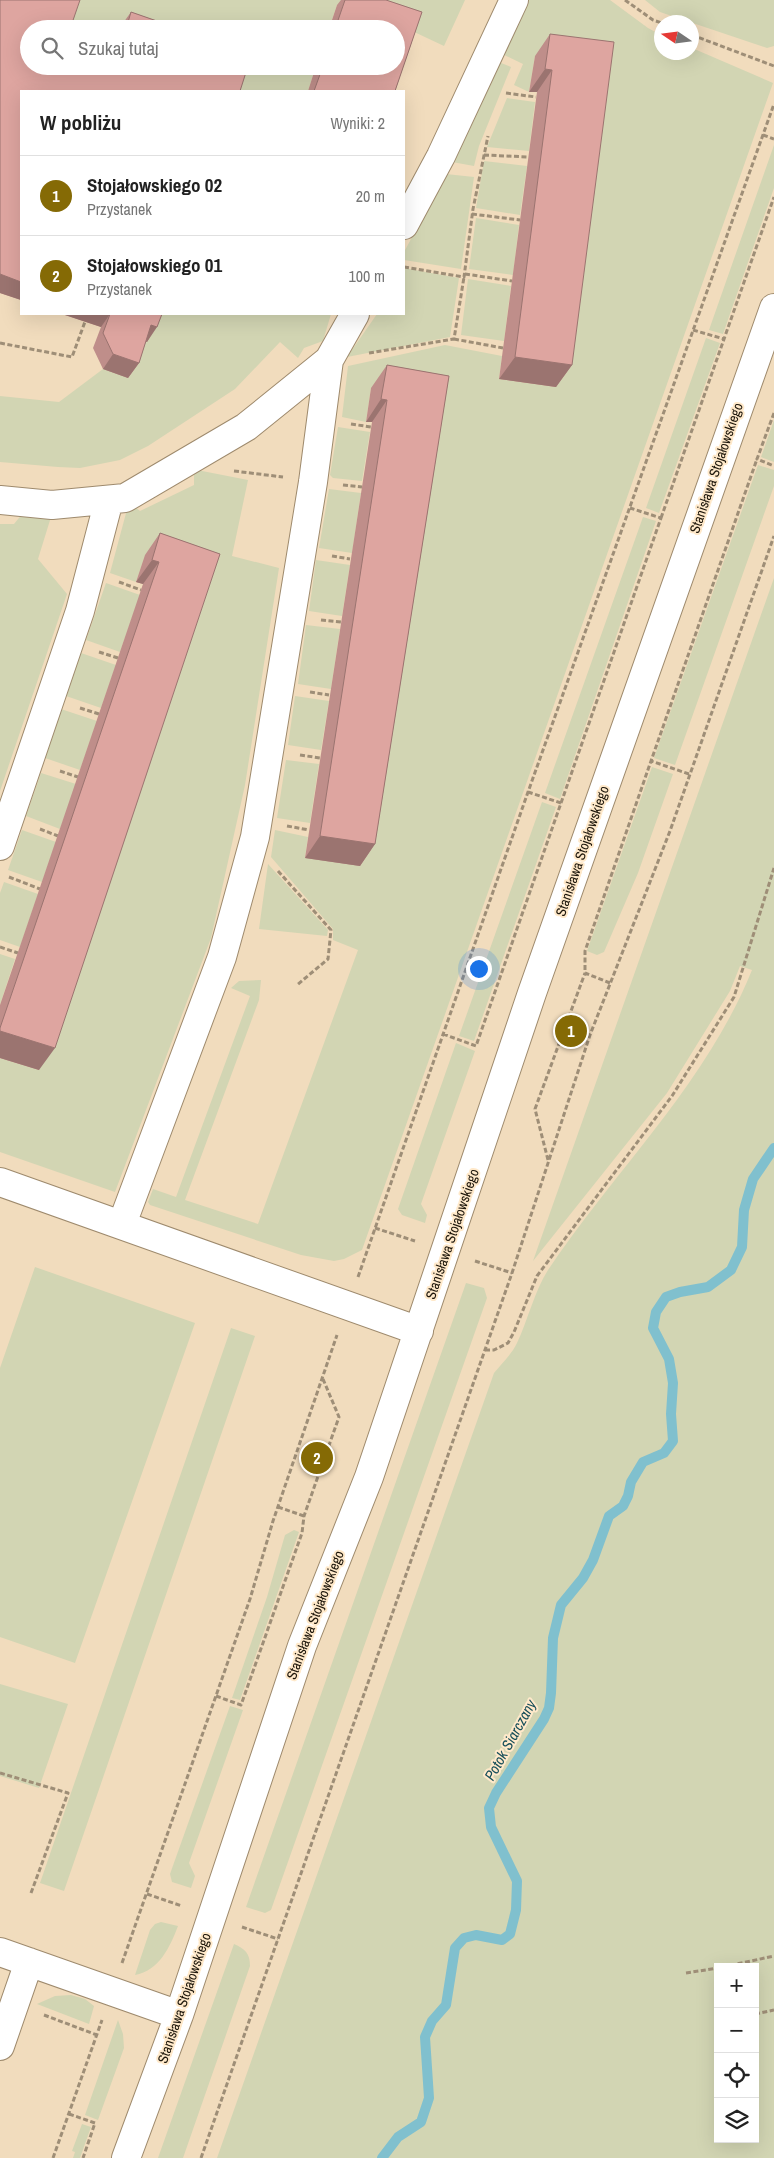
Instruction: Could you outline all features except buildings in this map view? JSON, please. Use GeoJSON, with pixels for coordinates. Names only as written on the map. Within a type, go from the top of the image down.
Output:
{"type":"FeatureCollection","features":[{"type":"Feature","properties":{"kind":"street"},"geometry":{"type":"LineString","coordinates":[[405,223],[441,156],[514,0]]}},
{"type":"Feature","properties":{"kind":"street","name":"Stanisława Stojałowskiego"},"geometry":{"type":"LineString","coordinates":[[126,2158],[178,2015],[280,1707],[302,1646],[357,1509],[536,984],[774,308]]}},
{"type":"Feature","properties":{"kind":"street"},"geometry":{"type":"LineString","coordinates":[[0,500],[52,505],[125,498],[246,427],[329,360],[354,315]]}},
{"type":"Feature","properties":{"kind":"street"},"geometry":{"type":"LineString","coordinates":[[122,1224],[222,957],[255,837],[313,482],[329,360]]}},
{"type":"Feature","properties":{"kind":"street"},"geometry":{"type":"LineString","coordinates":[[0,846],[80,611],[109,500]]}},
{"type":"Feature","properties":{"kind":"street"},"geometry":{"type":"LineString","coordinates":[[0,1182],[419,1331]]}},
{"type":"Feature","properties":{"kind":"street"},"geometry":{"type":"LineString","coordinates":[[0,1952],[178,2015]]}},
{"type":"Feature","properties":{"kind":"street"},"geometry":{"type":"LineString","coordinates":[[0,2046],[29,1962]]}},
{"type":"Feature","properties":{"kind":"path"},"geometry":{"type":"LineString","coordinates":[[625,0],[654,20]]}},
{"type":"Feature","properties":{"kind":"path"},"geometry":{"type":"LineString","coordinates":[[699,38],[774,66]]}},
{"type":"Feature","properties":{"kind":"path"},"geometry":{"type":"LineString","coordinates":[[503,100],[510,84]]}},
{"type":"Feature","properties":{"kind":"path"},"geometry":{"type":"LineString","coordinates":[[506,93],[536,97]]}},
{"type":"Feature","properties":{"kind":"path"},"geometry":{"type":"LineString","coordinates":[[356,1281],[528,792],[774,104]]}},
{"type":"Feature","properties":{"kind":"path"},"geometry":{"type":"LineString","coordinates":[[454,338],[472,214],[490,132]]}},
{"type":"Feature","properties":{"kind":"path"},"geometry":{"type":"LineString","coordinates":[[763,135],[774,139]]}},
{"type":"Feature","properties":{"kind":"path"},"geometry":{"type":"LineString","coordinates":[[484,154],[528,157]]}},
{"type":"Feature","properties":{"kind":"path"},"geometry":{"type":"LineString","coordinates":[[443,1034],[476,1046],[774,197]]}},
{"type":"Feature","properties":{"kind":"path"},"geometry":{"type":"LineString","coordinates":[[472,214],[520,220]]}},
{"type":"Feature","properties":{"kind":"path"},"geometry":{"type":"LineString","coordinates":[[405,267],[512,282]]}},
{"type":"Feature","properties":{"kind":"path"},"geometry":{"type":"LineString","coordinates":[[0,343],[72,358],[86,319]]}},
{"type":"Feature","properties":{"kind":"path"},"geometry":{"type":"LineString","coordinates":[[694,330],[724,339]]}},
{"type":"Feature","properties":{"kind":"path"},"geometry":{"type":"LineString","coordinates":[[329,360],[454,338],[503,348]]}},
{"type":"Feature","properties":{"kind":"path"},"geometry":{"type":"LineString","coordinates":[[548,1160],[535,1109],[585,973],[585,951],[774,413]]}},
{"type":"Feature","properties":{"kind":"path"},"geometry":{"type":"LineString","coordinates":[[757,460],[774,466]]}},
{"type":"Feature","properties":{"kind":"path"},"geometry":{"type":"LineString","coordinates":[[237,472],[259,474]]}},
{"type":"Feature","properties":{"kind":"path"},"geometry":{"type":"LineString","coordinates":[[630,508],[661,518]]}},
{"type":"Feature","properties":{"kind":"path"},"geometry":{"type":"LineString","coordinates":[[201,2158],[512,1273],[587,1044],[670,831],[774,536]]}},
{"type":"Feature","properties":{"kind":"path"},"geometry":{"type":"LineString","coordinates":[[113,580],[141,590]]}},
{"type":"Feature","properties":{"kind":"path"},"geometry":{"type":"LineString","coordinates":[[651,761],[689,774]]}},
{"type":"Feature","properties":{"kind":"path"},"geometry":{"type":"LineString","coordinates":[[528,792],[561,803]]}},
{"type":"Feature","properties":{"kind":"path"},"geometry":{"type":"LineString","coordinates":[[273,865],[331,930],[328,959],[296,985]]}},
{"type":"Feature","properties":{"kind":"path"},"geometry":{"type":"LineString","coordinates":[[485,1350],[494,1350],[508,1343],[537,1276],[672,1096],[734,997],[774,868]]}},
{"type":"Feature","properties":{"kind":"path"},"geometry":{"type":"LineString","coordinates":[[4,875],[40,889]]}},
{"type":"Feature","properties":{"kind":"path"},"geometry":{"type":"LineString","coordinates":[[0,947],[18,953]]}},
{"type":"Feature","properties":{"kind":"path"},"geometry":{"type":"LineString","coordinates":[[585,973],[610,982]]}},
{"type":"Feature","properties":{"kind":"path"},"geometry":{"type":"LineString","coordinates":[[375,1228],[420,1243]]}},
{"type":"Feature","properties":{"kind":"path"},"geometry":{"type":"LineString","coordinates":[[474,1261],[512,1273]]}},
{"type":"Feature","properties":{"kind":"path"},"geometry":{"type":"LineString","coordinates":[[121,1966],[250,1599],[278,1507],[340,1328]]}},
{"type":"Feature","properties":{"kind":"path"},"geometry":{"type":"LineString","coordinates":[[216,1696],[242,1705],[302,1533],[304,1516],[339,1417],[323,1378]]}},
{"type":"Feature","properties":{"kind":"path"},"geometry":{"type":"LineString","coordinates":[[278,1507],[304,1516]]}},
{"type":"Feature","properties":{"kind":"path"},"geometry":{"type":"LineString","coordinates":[[0,1773],[68,1793],[31,1893]]}},
{"type":"Feature","properties":{"kind":"path"},"geometry":{"type":"LineString","coordinates":[[147,1894],[186,1907]]}},
{"type":"Feature","properties":{"kind":"path"},"geometry":{"type":"LineString","coordinates":[[239,1926],[278,1939]]}},
{"type":"Feature","properties":{"kind":"path"},"geometry":{"type":"LineString","coordinates":[[742,1963],[774,1956]]}},
{"type":"Feature","properties":{"kind":"path"},"geometry":{"type":"LineString","coordinates":[[686,1973],[714,1969]]}},
{"type":"Feature","properties":{"kind":"path"},"geometry":{"type":"LineString","coordinates":[[759,2013],[774,2010]]}},
{"type":"Feature","properties":{"kind":"path"},"geometry":{"type":"LineString","coordinates":[[53,2158],[105,2012]]}},
{"type":"Feature","properties":{"kind":"path"},"geometry":{"type":"LineString","coordinates":[[42,2014],[97,2035]]}},
{"type":"Feature","properties":{"kind":"path"},"geometry":{"type":"LineString","coordinates":[[68,2114],[95,2123],[83,2158]]}},
{"type":"Feature","properties":{"kind":"green space"},"geometry":{"type":"Polygon","coordinates":[[[74,0],[465,0],[444,46],[405,28],[405,20],[381,20],[337,5],[332,20],[68,20],[74,0]]]}},
{"type":"Feature","properties":{"kind":"green space"},"geometry":{"type":"Polygon","coordinates":[[[528,0],[610,0],[654,31],[654,60],[699,60],[699,51],[773,83],[362,1250],[344,1259],[334,1261],[301,1255],[150,1205],[148,1202],[153,1189],[176,1197],[250,996],[231,988],[239,981],[261,980],[259,1000],[185,1200],[258,1224],[358,950],[333,940],[333,929],[271,857],[275,830],[308,837],[305,858],[434,398],[371,388],[366,422],[342,417],[348,366],[445,345],[502,356],[499,379],[556,387],[535,56],[529,92],[514,85],[523,64],[502,54],[528,0]]]}},
{"type":"Feature","properties":{"kind":"green space"},"geometry":{"type":"Polygon","coordinates":[[[645,0],[774,0],[774,46],[767,48],[699,25],[699,15],[669,15],[660,12],[645,0]]]}},
{"type":"Feature","properties":{"kind":"green space"},"geometry":{"type":"Polygon","coordinates":[[[496,61],[511,67],[479,146],[474,166],[452,162],[496,61]]]}},
{"type":"Feature","properties":{"kind":"green space"},"geometry":{"type":"Polygon","coordinates":[[[234,75],[313,75],[308,90],[235,90],[234,75]]]}},
{"type":"Feature","properties":{"kind":"green space"},"geometry":{"type":"Polygon","coordinates":[[[507,98],[535,102],[529,151],[487,147],[507,98]]]}},
{"type":"Feature","properties":{"kind":"green space"},"geometry":{"type":"Polygon","coordinates":[[[774,145],[774,188],[723,334],[709,330],[774,145]]]}},
{"type":"Feature","properties":{"kind":"green space"},"geometry":{"type":"Polygon","coordinates":[[[484,161],[527,166],[520,215],[476,208],[484,161]]]}},
{"type":"Feature","properties":{"kind":"green space"},"geometry":{"type":"Polygon","coordinates":[[[446,174],[474,177],[461,269],[405,260],[405,250],[446,174]]]}},
{"type":"Feature","properties":{"kind":"green space"},"geometry":{"type":"Polygon","coordinates":[[[476,218],[519,225],[513,275],[469,269],[476,218]]]}},
{"type":"Feature","properties":{"kind":"green space"},"geometry":{"type":"Polygon","coordinates":[[[405,268],[459,278],[450,337],[347,357],[376,315],[405,315],[405,268]]]}},
{"type":"Feature","properties":{"kind":"green space"},"geometry":{"type":"Polygon","coordinates":[[[468,279],[511,286],[504,341],[461,335],[468,279]]]}},
{"type":"Feature","properties":{"kind":"green space"},"geometry":{"type":"Polygon","coordinates":[[[157,315],[331,315],[323,341],[304,348],[298,358],[280,342],[235,389],[148,446],[120,460],[80,468],[0,462],[0,396],[59,402],[103,369],[128,377],[141,340],[147,341],[157,315]]]}},
{"type":"Feature","properties":{"kind":"green space"},"geometry":{"type":"Polygon","coordinates":[[[706,338],[720,343],[659,513],[646,508],[706,338]]]}},
{"type":"Feature","properties":{"kind":"green space"},"geometry":{"type":"Polygon","coordinates":[[[774,420],[774,462],[761,457],[774,420]]]}},
{"type":"Feature","properties":{"kind":"green space"},"geometry":{"type":"Polygon","coordinates":[[[338,427],[370,432],[362,481],[333,478],[330,475],[338,427]]]}},
{"type":"Feature","properties":{"kind":"green space"},"geometry":{"type":"Polygon","coordinates":[[[758,465],[774,470],[774,486],[675,765],[654,758],[758,465]]]}},
{"type":"Feature","properties":{"kind":"green space"},"geometry":{"type":"Polygon","coordinates":[[[197,470],[248,480],[232,556],[279,568],[245,785],[211,938],[115,1192],[0,1152],[0,1058],[39,1070],[205,577],[145,556],[136,582],[110,573],[129,502],[140,511],[194,485],[194,472],[197,470]]]}},
{"type":"Feature","properties":{"kind":"green space"},"geometry":{"type":"Polygon","coordinates":[[[329,489],[361,493],[352,553],[319,548],[329,489]]]}},
{"type":"Feature","properties":{"kind":"green space"},"geometry":{"type":"Polygon","coordinates":[[[23,513],[51,517],[38,559],[67,594],[0,791],[0,524],[14,524],[23,513]]]}},
{"type":"Feature","properties":{"kind":"green space"},"geometry":{"type":"Polygon","coordinates":[[[643,517],[656,521],[560,799],[545,793],[643,517]]]}},
{"type":"Feature","properties":{"kind":"green space"},"geometry":{"type":"Polygon","coordinates":[[[316,560],[350,565],[342,616],[309,611],[316,560]]]}},
{"type":"Feature","properties":{"kind":"green space"},"geometry":{"type":"Polygon","coordinates":[[[774,578],[774,2158],[217,2158],[494,1373],[515,1347],[539,1287],[548,1270],[574,1233],[685,1089],[733,1012],[752,970],[740,966],[730,991],[667,1093],[533,1261],[774,578]]]}},
{"type":"Feature","properties":{"kind":"green space"},"geometry":{"type":"Polygon","coordinates":[[[106,583],[140,595],[120,652],[86,640],[106,583]]]}},
{"type":"Feature","properties":{"kind":"green space"},"geometry":{"type":"Polygon","coordinates":[[[306,625],[340,629],[331,689],[298,684],[306,625]]]}},
{"type":"Feature","properties":{"kind":"green space"},"geometry":{"type":"Polygon","coordinates":[[[81,653],[116,665],[101,708],[66,696],[81,653]]]}},
{"type":"Feature","properties":{"kind":"green space"},"geometry":{"type":"Polygon","coordinates":[[[295,696],[329,701],[321,750],[288,745],[295,696]]]}},
{"type":"Feature","properties":{"kind":"green space"},"geometry":{"type":"Polygon","coordinates":[[[61,709],[97,721],[80,770],[45,758],[61,709]]]}},
{"type":"Feature","properties":{"kind":"green space"},"geometry":{"type":"Polygon","coordinates":[[[286,760],[319,764],[310,823],[277,818],[286,760]]]}},
{"type":"Feature","properties":{"kind":"green space"},"geometry":{"type":"Polygon","coordinates":[[[652,767],[673,774],[638,873],[604,952],[597,955],[587,951],[652,767]]]}},
{"type":"Feature","properties":{"kind":"green space"},"geometry":{"type":"Polygon","coordinates":[[[41,773],[76,784],[60,829],[26,816],[41,773]]]}},
{"type":"Feature","properties":{"kind":"green space"},"geometry":{"type":"Polygon","coordinates":[[[542,802],[556,807],[474,1041],[459,1036],[542,802]]]}},
{"type":"Feature","properties":{"kind":"green space"},"geometry":{"type":"Polygon","coordinates":[[[22,830],[56,842],[42,882],[8,870],[22,830]]]}},
{"type":"Feature","properties":{"kind":"green space"},"geometry":{"type":"Polygon","coordinates":[[[268,864],[328,930],[327,936],[259,929],[268,864]]]}},
{"type":"Feature","properties":{"kind":"green space"},"geometry":{"type":"Polygon","coordinates":[[[4,882],[38,894],[20,947],[0,940],[0,893],[4,882]]]}},
{"type":"Feature","properties":{"kind":"green space"},"geometry":{"type":"Polygon","coordinates":[[[0,954],[15,959],[0,1005],[0,954]]]}},
{"type":"Feature","properties":{"kind":"green space"},"geometry":{"type":"Polygon","coordinates":[[[456,1043],[475,1051],[421,1204],[427,1215],[425,1223],[402,1215],[398,1209],[456,1043]]]}},
{"type":"Feature","properties":{"kind":"green space"},"geometry":{"type":"Polygon","coordinates":[[[35,1267],[195,1323],[75,1663],[0,1637],[0,1368],[35,1267]]]}},
{"type":"Feature","properties":{"kind":"green space"},"geometry":{"type":"Polygon","coordinates":[[[466,1283],[484,1288],[487,1298],[271,1910],[265,1913],[246,1907],[466,1283]]]}},
{"type":"Feature","properties":{"kind":"green space"},"geometry":{"type":"Polygon","coordinates":[[[231,1328],[255,1336],[64,1891],[40,1883],[231,1328]]]}},
{"type":"Feature","properties":{"kind":"green space"},"geometry":{"type":"Polygon","coordinates":[[[294,1530],[299,1532],[240,1700],[232,1698],[267,1597],[285,1535],[294,1530]]]}},
{"type":"Feature","properties":{"kind":"green space"},"geometry":{"type":"Polygon","coordinates":[[[0,1684],[68,1704],[39,1788],[0,1776],[0,1684]]]}},
{"type":"Feature","properties":{"kind":"green space"},"geometry":{"type":"Polygon","coordinates":[[[230,1706],[243,1710],[189,1863],[195,1876],[191,1888],[172,1882],[170,1874],[230,1706]]]}},
{"type":"Feature","properties":{"kind":"green space"},"geometry":{"type":"Polygon","coordinates":[[[161,1922],[178,1926],[171,1942],[162,1957],[151,1969],[135,1975],[150,1930],[155,1924],[161,1922]]]}},
{"type":"Feature","properties":{"kind":"green space"},"geometry":{"type":"Polygon","coordinates":[[[234,1944],[246,1952],[250,1966],[183,2158],[158,2158],[234,1944]]]}},
{"type":"Feature","properties":{"kind":"green space"},"geometry":{"type":"Polygon","coordinates":[[[71,1995],[85,1999],[94,2006],[89,2024],[37,2004],[55,1996],[71,1995]]]}},
{"type":"Feature","properties":{"kind":"green space"},"geometry":{"type":"Polygon","coordinates":[[[118,2020],[123,2034],[124,2048],[98,2120],[85,2115],[118,2020]]]}},
{"type":"Feature","properties":{"kind":"green space"},"geometry":{"type":"Polygon","coordinates":[[[82,2124],[91,2127],[80,2158],[73,2158],[75,2152],[72,2151],[82,2124]]]}},
{"type":"Feature","properties":{"kind":"waterway","name":"Potok Siarczany"},"geometry":{"type":"LineString","coordinates":[[382,2158],[398,2137],[421,2122],[429,2098],[425,2037],[432,2021],[446,2005],[455,1948],[464,1938],[476,1935],[502,1940],[510,1934],[516,1910],[517,1881],[491,1827],[489,1808],[496,1793],[544,1719],[549,1708],[553,1638],[561,1605],[583,1578],[593,1560],[609,1516],[623,1506],[628,1496],[631,1482],[643,1462],[664,1453],[673,1441],[671,1414],[673,1383],[669,1359],[653,1328],[656,1312],[666,1297],[680,1292],[708,1287],[731,1270],[742,1247],[744,1210],[753,1179],[774,1148]]}},
{"type":"Feature","properties":{"kind":"place","name":"Stojałowskiego 02"},"geometry":{"type":"Point","coordinates":[571,1031]}},
{"type":"Feature","properties":{"kind":"place","name":"Stojałowskiego 01"},"geometry":{"type":"Point","coordinates":[317,1458]}}]}
